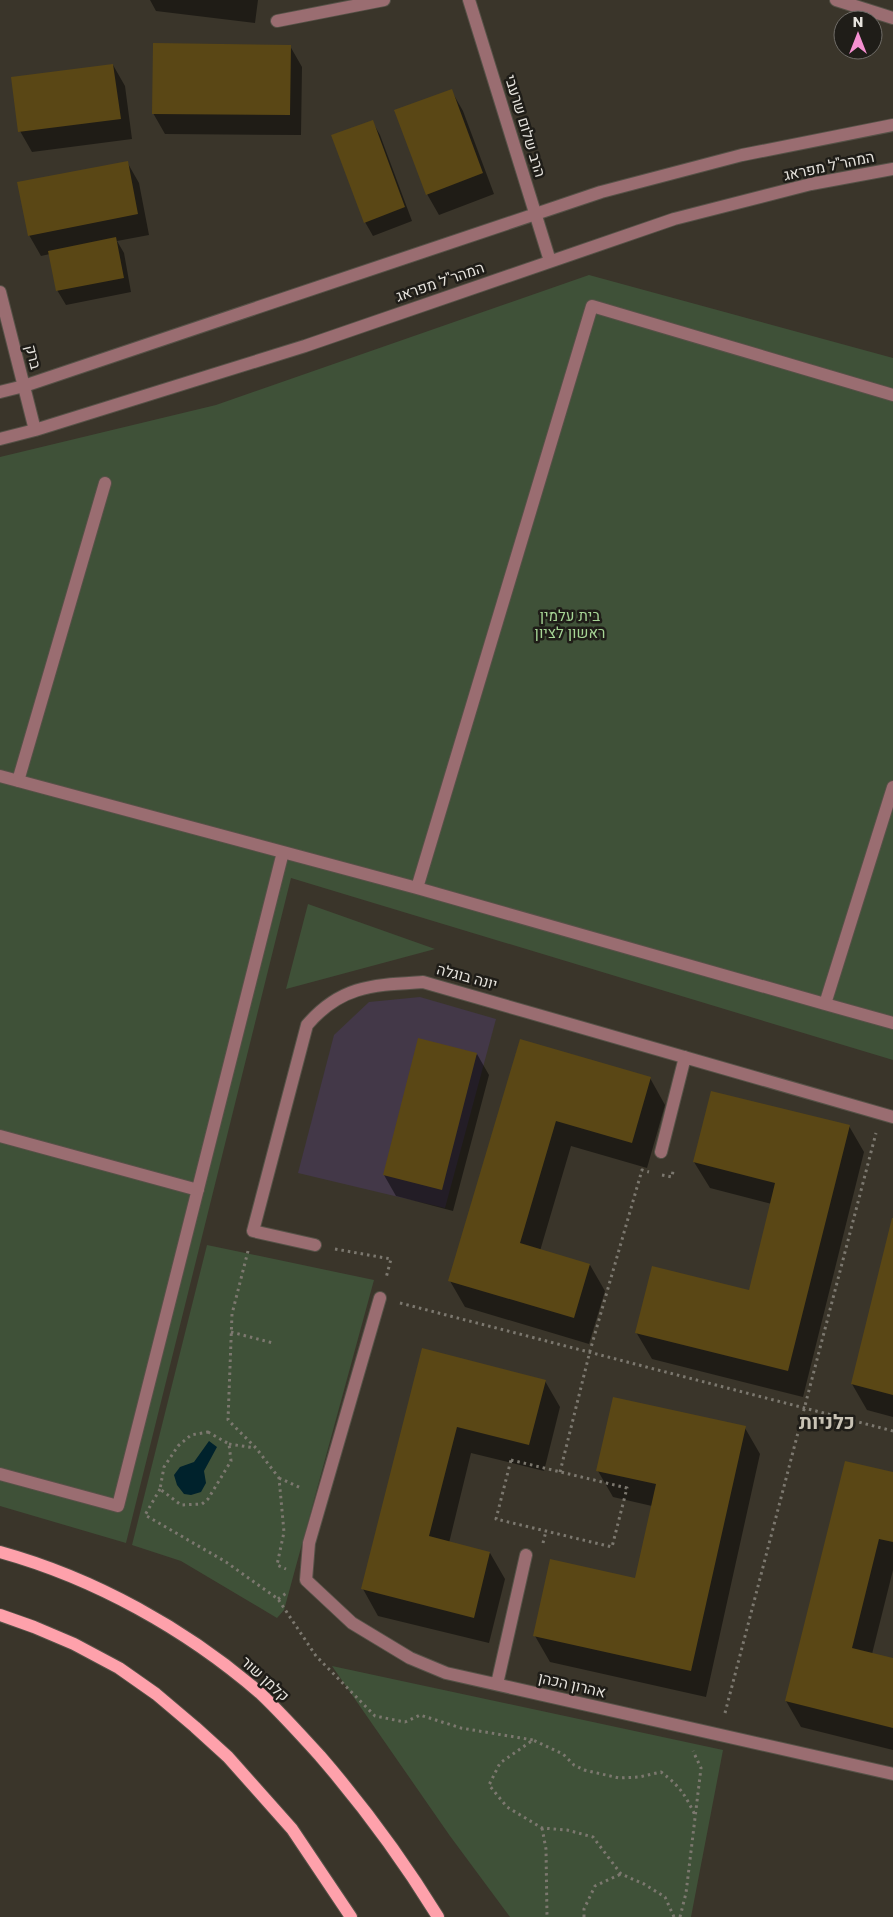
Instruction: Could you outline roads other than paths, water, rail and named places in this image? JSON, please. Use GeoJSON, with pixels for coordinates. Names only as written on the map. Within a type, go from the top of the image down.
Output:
{"type":"FeatureCollection","features":[{"type":"Feature","properties":{"kind":"main road","name":"קלמן שור"},"geometry":{"type":"LineString","coordinates":[[0,1552],[56,1571],[100,1589],[193,1642],[261,1694],[335,1774],[383,1834],[438,1917]]}},
{"type":"Feature","properties":{"kind":"main road"},"geometry":{"type":"LineString","coordinates":[[0,1615],[34,1627],[81,1648],[119,1668],[176,1710],[228,1757],[292,1829],[351,1917]]}},
{"type":"Feature","properties":{"kind":"street"},"geometry":{"type":"LineString","coordinates":[[277,21],[384,0]]}},
{"type":"Feature","properties":{"kind":"street","name":"הרב שלום שרעבי"},"geometry":{"type":"LineString","coordinates":[[469,0],[550,261]]}},
{"type":"Feature","properties":{"kind":"street"},"geometry":{"type":"LineString","coordinates":[[836,0],[893,18]]}},
{"type":"Feature","properties":{"kind":"street","name":"המהר\"ל מפראג"},"geometry":{"type":"LineString","coordinates":[[0,392],[24,386],[601,192],[742,155],[893,125]]}},
{"type":"Feature","properties":{"kind":"street","name":"המהר\"ל מפראג"},"geometry":{"type":"LineString","coordinates":[[0,439],[35,430],[305,346],[674,218],[811,184],[893,169]]}},
{"type":"Feature","properties":{"kind":"street","name":"ברק"},"geometry":{"type":"LineString","coordinates":[[0,292],[35,430]]}},
{"type":"Feature","properties":{"kind":"street"},"geometry":{"type":"LineString","coordinates":[[416,888],[592,306],[893,395]]}},
{"type":"Feature","properties":{"kind":"street"},"geometry":{"type":"LineString","coordinates":[[18,781],[105,483]]}},
{"type":"Feature","properties":{"kind":"street"},"geometry":{"type":"LineString","coordinates":[[0,776],[416,888],[893,1023]]}},
{"type":"Feature","properties":{"kind":"street"},"geometry":{"type":"LineString","coordinates":[[825,1004],[893,787]]}},
{"type":"Feature","properties":{"kind":"street"},"geometry":{"type":"LineString","coordinates":[[0,1474],[118,1506],[283,852]]}},
{"type":"Feature","properties":{"kind":"street","name":"יונה בוגלה"},"geometry":{"type":"LineString","coordinates":[[315,1245],[253,1231],[307,1025],[320,1010],[332,1001],[356,990],[385,984],[424,982],[887,1116]]}},
{"type":"Feature","properties":{"kind":"street"},"geometry":{"type":"LineString","coordinates":[[661,1152],[685,1057]]}},
{"type":"Feature","properties":{"kind":"street"},"geometry":{"type":"LineString","coordinates":[[0,1136],[198,1190]]}},
{"type":"Feature","properties":{"kind":"street","name":"אהרון הכהן"},"geometry":{"type":"LineString","coordinates":[[380,1298],[309,1543],[306,1580],[352,1623],[410,1658],[446,1673],[893,1774]]}},
{"type":"Feature","properties":{"kind":"street"},"geometry":{"type":"LineString","coordinates":[[497,1684],[526,1555]]}},
{"type":"Feature","properties":{"kind":"water"},"geometry":{"type":"Polygon","coordinates":[[[209,1441],[217,1447],[204,1471],[206,1483],[201,1492],[191,1495],[184,1494],[177,1485],[174,1475],[180,1467],[194,1462],[209,1441]]]}},
{"type":"Feature","properties":{"kind":"district","name":"כלניות"},"geometry":{"type":"Point","coordinates":[827,1422]}},
{"type":"Feature","properties":{"kind":"park label","name":"בית עלמין ראשון לציון"},"geometry":{"type":"Point","coordinates":[570,624]}}]}
